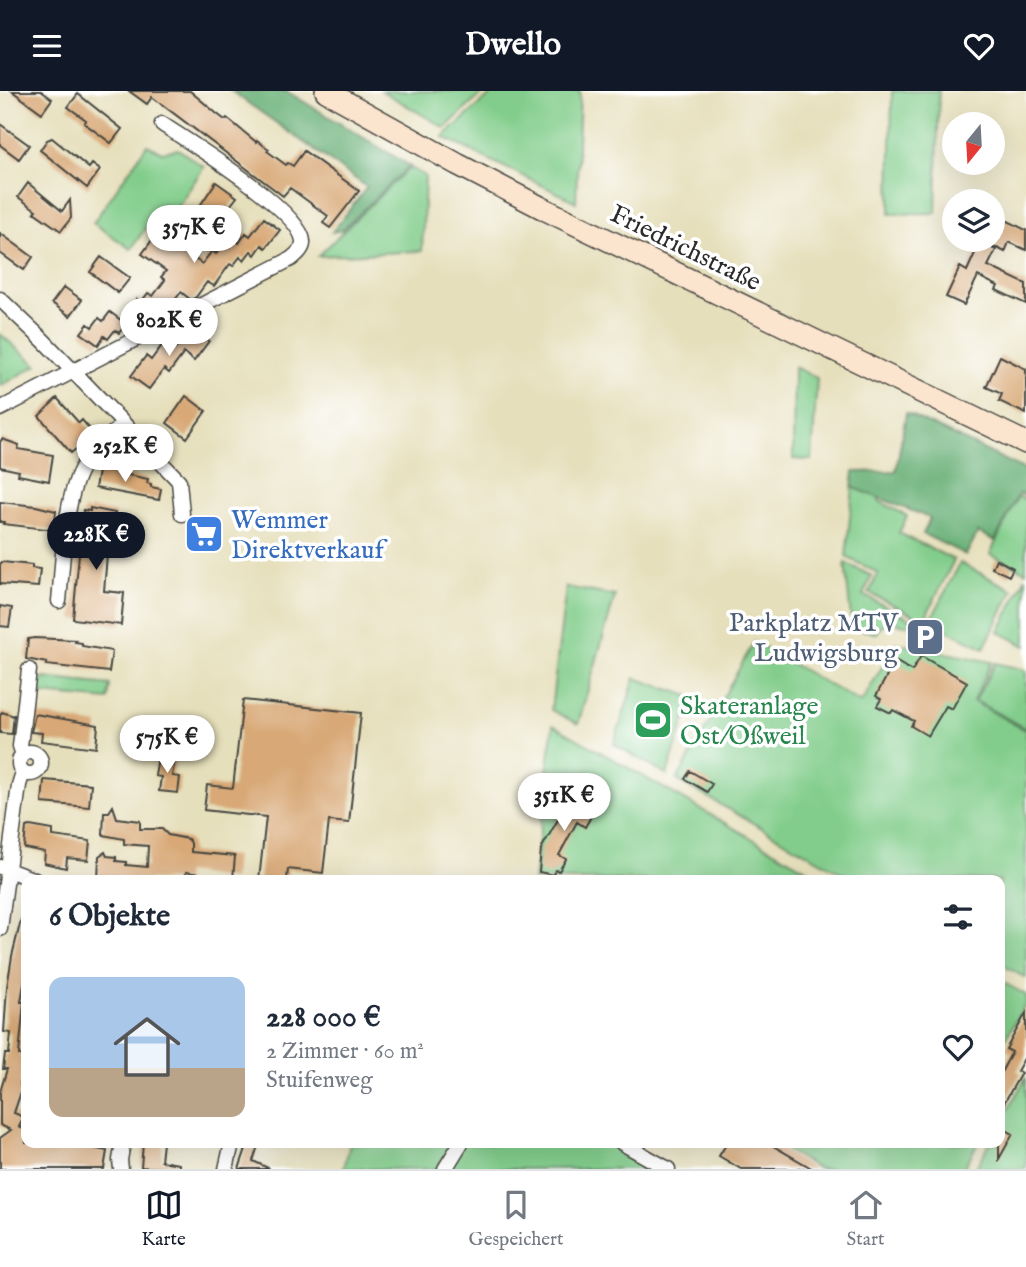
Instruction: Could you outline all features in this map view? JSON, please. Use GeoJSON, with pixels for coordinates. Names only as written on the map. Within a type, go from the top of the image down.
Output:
{"type":"FeatureCollection","features":[{"type":"Feature","properties":{"kind":"main road","name":"Friedrichstraße"},"geometry":{"type":"LineString","coordinates":[[326,91],[445,158],[546,210],[1026,443]]}},
{"type":"Feature","properties":{"kind":"street"},"geometry":{"type":"LineString","coordinates":[[0,409],[291,259],[302,247],[303,241],[298,230],[269,199],[162,124]]}},
{"type":"Feature","properties":{"kind":"street"},"geometry":{"type":"LineString","coordinates":[[0,299],[179,481],[182,514]]}},
{"type":"Feature","properties":{"kind":"street"},"geometry":{"type":"LineString","coordinates":[[59,601],[75,483],[86,461],[123,424]]}},
{"type":"Feature","properties":{"kind":"street"},"geometry":{"type":"LineString","coordinates":[[0,929],[4,868],[23,772],[19,762],[23,755],[20,746],[29,670]]}},
{"type":"Feature","properties":{"kind":"street"},"geometry":{"type":"LineString","coordinates":[[4,868],[22,875]]}},
{"type":"Feature","properties":{"kind":"street"},"geometry":{"type":"LineString","coordinates":[[121,1169],[122,1148]]}},
{"type":"Feature","properties":{"kind":"street"},"geometry":{"type":"LineString","coordinates":[[226,1169],[231,1148]]}},
{"type":"Feature","properties":{"kind":"street"},"geometry":{"type":"LineString","coordinates":[[445,1169],[458,1148]]}},
{"type":"Feature","properties":{"kind":"street"},"geometry":{"type":"LineString","coordinates":[[631,1148],[668,1169]]}},
{"type":"Feature","properties":{"kind":"green space"},"geometry":{"type":"Polygon","coordinates":[[[231,91],[286,91],[410,166],[342,230],[332,232],[367,187],[231,91]]]}},
{"type":"Feature","properties":{"kind":"green space"},"geometry":{"type":"Polygon","coordinates":[[[382,91],[485,91],[445,128],[382,91]]]}},
{"type":"Feature","properties":{"kind":"green space"},"geometry":{"type":"Polygon","coordinates":[[[495,91],[580,91],[576,202],[443,137],[495,91]]]}},
{"type":"Feature","properties":{"kind":"green space"},"geometry":{"type":"Polygon","coordinates":[[[892,91],[939,91],[936,213],[890,214],[892,91]]]}},
{"type":"Feature","properties":{"kind":"green space"},"geometry":{"type":"Polygon","coordinates":[[[147,145],[162,152],[178,149],[204,167],[174,212],[162,204],[131,249],[93,223],[147,145]]]}},
{"type":"Feature","properties":{"kind":"green space"},"geometry":{"type":"Polygon","coordinates":[[[411,168],[425,176],[422,251],[318,256],[398,178],[411,168]]]}},
{"type":"Feature","properties":{"kind":"green space"},"geometry":{"type":"Polygon","coordinates":[[[0,334],[37,365],[0,386],[0,334]]]}},
{"type":"Feature","properties":{"kind":"green space"},"geometry":{"type":"Polygon","coordinates":[[[794,367],[817,378],[812,460],[793,459],[794,367]]]}},
{"type":"Feature","properties":{"kind":"green space"},"geometry":{"type":"Polygon","coordinates":[[[906,413],[1026,470],[1026,496],[1019,493],[995,541],[978,532],[966,555],[923,534],[930,518],[852,487],[854,472],[896,471],[906,413]]]}},
{"type":"Feature","properties":{"kind":"green space"},"geometry":{"type":"Polygon","coordinates":[[[853,487],[880,498],[879,501],[907,516],[899,533],[954,560],[924,620],[869,593],[878,573],[846,557],[853,487]]]}},
{"type":"Feature","properties":{"kind":"green space"},"geometry":{"type":"Polygon","coordinates":[[[1018,496],[1026,500],[1026,572],[990,554],[1018,496]]]}},
{"type":"Feature","properties":{"kind":"green space"},"geometry":{"type":"Polygon","coordinates":[[[845,563],[872,576],[863,595],[921,624],[919,627],[887,622],[877,633],[852,628],[845,563]]]}},
{"type":"Feature","properties":{"kind":"green space"},"geometry":{"type":"Polygon","coordinates":[[[960,563],[1013,590],[984,648],[930,622],[960,563]]]}},
{"type":"Feature","properties":{"kind":"green space"},"geometry":{"type":"Polygon","coordinates":[[[1026,577],[1026,646],[999,632],[1026,577]]]}},
{"type":"Feature","properties":{"kind":"green space"},"geometry":{"type":"Polygon","coordinates":[[[566,587],[615,596],[578,724],[551,710],[566,587]]]}},
{"type":"Feature","properties":{"kind":"green space"},"geometry":{"type":"Polygon","coordinates":[[[754,642],[861,703],[896,643],[992,662],[973,701],[1026,731],[1026,978],[1005,966],[1005,875],[845,875],[677,780],[754,642]]]}},
{"type":"Feature","properties":{"kind":"green space"},"geometry":{"type":"Polygon","coordinates":[[[995,663],[1026,670],[1026,729],[975,701],[995,663]]]}},
{"type":"Feature","properties":{"kind":"green space"},"geometry":{"type":"Polygon","coordinates":[[[43,678],[110,685],[108,700],[32,693],[33,683],[38,684],[43,678]]]}},
{"type":"Feature","properties":{"kind":"green space","name":"Skateranlage Ost/Oßweil"},"geometry":{"type":"Polygon","coordinates":[[[635,678],[692,697],[667,775],[614,744],[635,678]]]}},
{"type":"Feature","properties":{"kind":"green space"},"geometry":{"type":"Polygon","coordinates":[[[553,725],[816,875],[535,875],[553,725]]]}},
{"type":"Feature","properties":{"kind":"green space"},"geometry":{"type":"Polygon","coordinates":[[[1005,983],[1026,995],[1026,1003],[1005,1040],[1005,983]]]}},
{"type":"Feature","properties":{"kind":"green space"},"geometry":{"type":"Polygon","coordinates":[[[1026,1077],[1026,1169],[975,1169],[987,1148],[1005,1148],[1005,1115],[1026,1077]]]}},
{"type":"Feature","properties":{"kind":"green space"},"geometry":{"type":"Polygon","coordinates":[[[349,1148],[450,1148],[436,1169],[344,1169],[349,1148]]]}},
{"type":"Feature","properties":{"kind":"green space"},"geometry":{"type":"Polygon","coordinates":[[[458,1148],[617,1148],[655,1169],[445,1169],[458,1148]]]}},
{"type":"Feature","properties":{"kind":"green space"},"geometry":{"type":"Polygon","coordinates":[[[783,1148],[975,1148],[963,1169],[819,1169],[783,1148]]]}},
{"type":"Feature","properties":{"kind":"building"},"geometry":{"type":"Polygon","coordinates":[[[12,91],[41,91],[52,99],[42,113],[12,91]]]}},
{"type":"Feature","properties":{"kind":"building"},"geometry":{"type":"Polygon","coordinates":[[[129,91],[190,91],[225,120],[227,118],[269,149],[267,151],[286,165],[288,163],[293,166],[304,151],[359,191],[330,228],[323,223],[328,216],[290,188],[283,196],[152,97],[147,104],[129,91]]]}},
{"type":"Feature","properties":{"kind":"building"},"geometry":{"type":"Polygon","coordinates":[[[78,94],[122,129],[111,143],[68,107],[78,94]]]}},
{"type":"Feature","properties":{"kind":"building"},"geometry":{"type":"Polygon","coordinates":[[[0,124],[29,145],[19,159],[0,145],[0,124]]]}},
{"type":"Feature","properties":{"kind":"building"},"geometry":{"type":"Polygon","coordinates":[[[52,138],[89,168],[92,164],[100,170],[87,188],[40,150],[47,140],[52,138]]]}},
{"type":"Feature","properties":{"kind":"building"},"geometry":{"type":"Polygon","coordinates":[[[216,182],[237,197],[223,215],[220,213],[213,222],[209,219],[203,228],[187,216],[193,207],[197,210],[216,182]]]}},
{"type":"Feature","properties":{"kind":"building"},"geometry":{"type":"Polygon","coordinates":[[[28,183],[62,211],[70,200],[71,218],[61,231],[18,197],[28,183]]]}},
{"type":"Feature","properties":{"kind":"building"},"geometry":{"type":"Polygon","coordinates":[[[168,218],[184,229],[174,244],[202,264],[212,251],[216,254],[224,245],[228,248],[235,239],[239,243],[246,233],[250,236],[264,218],[280,230],[266,248],[262,245],[255,255],[251,251],[244,260],[240,257],[233,266],[230,264],[214,286],[207,282],[191,300],[181,292],[169,308],[164,305],[157,314],[153,311],[147,320],[131,308],[137,299],[141,302],[148,293],[153,296],[165,280],[161,277],[166,271],[142,254],[168,218]]]}},
{"type":"Feature","properties":{"kind":"building"},"geometry":{"type":"Polygon","coordinates":[[[1005,220],[1026,230],[1026,250],[1009,242],[1005,252],[1005,220]]]}},
{"type":"Feature","properties":{"kind":"building"},"geometry":{"type":"Polygon","coordinates":[[[0,233],[33,257],[24,270],[0,253],[0,233]]]}},
{"type":"Feature","properties":{"kind":"building"},"geometry":{"type":"Polygon","coordinates":[[[976,252],[995,252],[988,266],[1026,284],[1026,304],[996,290],[998,286],[978,276],[964,305],[946,297],[960,267],[967,271],[976,252]]]}},
{"type":"Feature","properties":{"kind":"building"},"geometry":{"type":"Polygon","coordinates":[[[101,257],[130,278],[118,293],[90,272],[101,257]]]}},
{"type":"Feature","properties":{"kind":"building"},"geometry":{"type":"Polygon","coordinates":[[[64,287],[82,300],[70,316],[52,303],[64,287]]]}},
{"type":"Feature","properties":{"kind":"building"},"geometry":{"type":"Polygon","coordinates":[[[110,312],[126,324],[119,333],[115,330],[108,339],[104,336],[98,345],[81,333],[88,324],[92,327],[99,318],[103,321],[110,312]]]}},
{"type":"Feature","properties":{"kind":"building"},"geometry":{"type":"Polygon","coordinates":[[[191,328],[209,341],[194,361],[184,353],[169,373],[164,369],[149,389],[131,376],[146,356],[151,360],[166,340],[176,348],[191,328]]]}},
{"type":"Feature","properties":{"kind":"building"},"geometry":{"type":"Polygon","coordinates":[[[1000,356],[1026,369],[1026,414],[999,401],[1002,394],[986,387],[1000,356]]]}},
{"type":"Feature","properties":{"kind":"building"},"geometry":{"type":"Polygon","coordinates":[[[186,396],[206,411],[187,438],[167,423],[186,396]]]}},
{"type":"Feature","properties":{"kind":"building"},"geometry":{"type":"Polygon","coordinates":[[[57,398],[79,423],[82,420],[94,434],[71,453],[39,416],[57,398]]]}},
{"type":"Feature","properties":{"kind":"building"},"geometry":{"type":"Polygon","coordinates":[[[2,439],[19,445],[18,449],[53,455],[49,481],[18,475],[19,471],[0,467],[2,439]]]}},
{"type":"Feature","properties":{"kind":"building"},"geometry":{"type":"Polygon","coordinates":[[[99,466],[118,468],[123,470],[123,474],[148,479],[147,483],[151,484],[151,487],[161,489],[159,500],[95,488],[99,466]]]}},
{"type":"Feature","properties":{"kind":"building"},"geometry":{"type":"Polygon","coordinates":[[[0,502],[56,511],[54,530],[3,524],[4,522],[0,522],[0,502]]]}},
{"type":"Feature","properties":{"kind":"building"},"geometry":{"type":"Polygon","coordinates":[[[90,508],[115,513],[113,526],[111,525],[109,531],[104,591],[124,593],[121,625],[73,619],[83,510],[90,511],[90,508]]]}},
{"type":"Feature","properties":{"kind":"building"},"geometry":{"type":"Polygon","coordinates":[[[996,559],[1013,568],[1009,576],[992,568],[996,559]]]}},
{"type":"Feature","properties":{"kind":"building"},"geometry":{"type":"Polygon","coordinates":[[[2,562],[32,565],[32,568],[40,569],[38,587],[0,584],[2,562]]]}},
{"type":"Feature","properties":{"kind":"building"},"geometry":{"type":"Polygon","coordinates":[[[0,606],[12,608],[9,627],[0,626],[0,606]]]}},
{"type":"Feature","properties":{"kind":"building"},"geometry":{"type":"Polygon","coordinates":[[[28,639],[76,640],[75,642],[82,643],[82,646],[112,651],[109,672],[46,665],[47,663],[26,659],[28,639]]]}},
{"type":"Feature","properties":{"kind":"building"},"geometry":{"type":"Polygon","coordinates":[[[921,656],[967,682],[952,709],[946,706],[928,736],[911,726],[914,721],[893,710],[891,713],[877,706],[881,699],[876,696],[895,661],[912,671],[921,656]]]}},
{"type":"Feature","properties":{"kind":"building"},"geometry":{"type":"Polygon","coordinates":[[[243,700],[361,713],[349,823],[329,821],[323,873],[288,869],[287,875],[260,875],[266,817],[204,810],[207,785],[233,788],[243,700]]]}},
{"type":"Feature","properties":{"kind":"building"},"geometry":{"type":"Polygon","coordinates":[[[2,712],[14,716],[12,734],[0,733],[2,712]]]}},
{"type":"Feature","properties":{"kind":"building"},"geometry":{"type":"Polygon","coordinates":[[[35,714],[98,725],[96,748],[41,741],[42,733],[31,732],[35,714]]]}},
{"type":"Feature","properties":{"kind":"building"},"geometry":{"type":"Polygon","coordinates":[[[158,757],[175,759],[172,776],[180,777],[178,793],[159,791],[161,777],[155,776],[158,757]]]}},
{"type":"Feature","properties":{"kind":"building"},"geometry":{"type":"Polygon","coordinates":[[[690,771],[712,784],[707,792],[685,779],[690,771]]]}},
{"type":"Feature","properties":{"kind":"building"},"geometry":{"type":"Polygon","coordinates":[[[44,780],[91,784],[89,807],[42,803],[44,780]]]}},
{"type":"Feature","properties":{"kind":"building"},"geometry":{"type":"Polygon","coordinates":[[[574,792],[597,806],[585,827],[577,822],[559,855],[566,859],[559,871],[555,870],[553,875],[539,872],[541,849],[574,792]]]}},
{"type":"Feature","properties":{"kind":"building"},"geometry":{"type":"Polygon","coordinates":[[[113,806],[117,818],[140,821],[140,829],[162,829],[168,835],[188,839],[191,852],[235,856],[233,875],[186,872],[186,875],[98,875],[99,856],[105,852],[107,856],[116,857],[116,861],[126,862],[126,865],[147,867],[148,846],[124,844],[124,839],[103,835],[104,812],[109,812],[113,806]]]}},
{"type":"Feature","properties":{"kind":"building"},"geometry":{"type":"Polygon","coordinates":[[[26,827],[53,830],[53,836],[90,841],[88,860],[67,858],[66,868],[44,863],[45,852],[24,848],[26,827]]]}},
{"type":"Feature","properties":{"kind":"building"},"geometry":{"type":"Polygon","coordinates":[[[21,920],[21,1092],[14,1113],[21,1116],[21,1148],[93,1148],[107,1151],[104,1169],[0,1169],[0,1138],[11,1130],[0,1125],[0,1092],[7,1069],[3,1069],[5,1054],[9,1054],[11,1033],[4,1032],[12,956],[21,920]]]}},
{"type":"Feature","properties":{"kind":"building"},"geometry":{"type":"Polygon","coordinates":[[[1026,1013],[1026,1055],[1017,1071],[1021,1073],[1005,1101],[1005,1065],[1012,1052],[1006,1049],[1026,1013]]]}},
{"type":"Feature","properties":{"kind":"building"},"geometry":{"type":"Polygon","coordinates":[[[1005,1129],[1013,1134],[999,1159],[999,1148],[1005,1148],[1005,1129]]]}},
{"type":"Feature","properties":{"kind":"building"},"geometry":{"type":"Polygon","coordinates":[[[143,1148],[162,1148],[161,1161],[179,1164],[179,1169],[141,1167],[143,1148]]]}},
{"type":"Feature","properties":{"kind":"building"},"geometry":{"type":"Polygon","coordinates":[[[246,1148],[257,1148],[253,1161],[270,1169],[239,1169],[246,1148]]]}},
{"type":"Feature","properties":{"kind":"building"},"geometry":{"type":"Polygon","coordinates":[[[724,1148],[777,1148],[813,1169],[741,1169],[719,1156],[724,1148]]]}},
{"type":"Feature","properties":{"kind":"place","name":"Wemmer Direktverkauf"},"geometry":{"type":"Point","coordinates":[204,534]}},
{"type":"Feature","properties":{"kind":"place","name":"Parkplatz MTV Ludwigsburg"},"geometry":{"type":"Point","coordinates":[925,637]}},
{"type":"Feature","properties":{"kind":"place","name":"Skateranlage Ost/Oßweil"},"geometry":{"type":"Point","coordinates":[653,720]}}]}
